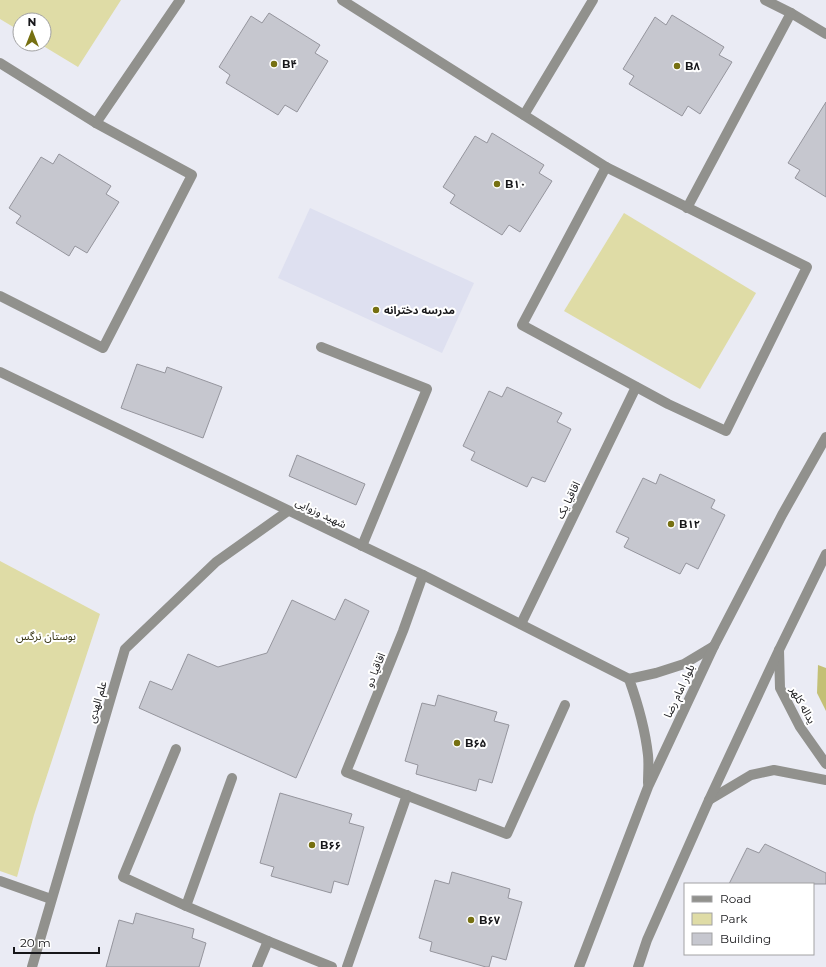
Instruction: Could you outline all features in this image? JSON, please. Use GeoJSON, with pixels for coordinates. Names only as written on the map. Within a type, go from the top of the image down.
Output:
{"type":"FeatureCollection","features":[{"type":"Feature","properties":{"kind":"street"},"geometry":{"type":"LineString","coordinates":[[96,122],[180,0]]}},
{"type":"Feature","properties":{"kind":"street"},"geometry":{"type":"LineString","coordinates":[[342,0],[606,167],[807,267],[726,431],[668,404],[522,325],[606,167]]}},
{"type":"Feature","properties":{"kind":"street"},"geometry":{"type":"LineString","coordinates":[[524,116],[593,0]]}},
{"type":"Feature","properties":{"kind":"street"},"geometry":{"type":"LineString","coordinates":[[766,0],[826,34]]}},
{"type":"Feature","properties":{"kind":"street"},"geometry":{"type":"LineString","coordinates":[[687,208],[791,13]]}},
{"type":"Feature","properties":{"kind":"street"},"geometry":{"type":"LineString","coordinates":[[0,63],[96,122],[192,176],[103,348],[0,296]]}},
{"type":"Feature","properties":{"kind":"street"},"geometry":{"type":"LineString","coordinates":[[321,347],[426,389],[362,546]]}},
{"type":"Feature","properties":{"kind":"street","name":"شهید وزوایی"},"geometry":{"type":"LineString","coordinates":[[0,372],[423,575],[629,679]]}},
{"type":"Feature","properties":{"kind":"street","name":"اقاقیا یک"},"geometry":{"type":"LineString","coordinates":[[521,624],[636,387]]}},
{"type":"Feature","properties":{"kind":"street","name":"بلوار امام رضا"},"geometry":{"type":"LineString","coordinates":[[579,967],[648,787],[714,646],[782,515],[826,437]]}},
{"type":"Feature","properties":{"kind":"street","name":"علم الهدی"},"geometry":{"type":"LineString","coordinates":[[32,967],[125,649],[216,562],[288,511]]}},
{"type":"Feature","properties":{"kind":"street"},"geometry":{"type":"LineString","coordinates":[[638,967],[647,940],[709,800],[779,650],[826,554]]}},
{"type":"Feature","properties":{"kind":"street","name":"اقاقیا دو"},"geometry":{"type":"LineString","coordinates":[[407,795],[346,772],[403,631],[423,575]]}},
{"type":"Feature","properties":{"kind":"street"},"geometry":{"type":"LineString","coordinates":[[648,787],[648,756],[644,732],[639,706],[629,679],[684,664],[714,646]]}},
{"type":"Feature","properties":{"kind":"street","name":"یداله کلهر"},"geometry":{"type":"LineString","coordinates":[[779,650],[780,688],[800,727],[826,764]]}},
{"type":"Feature","properties":{"kind":"street"},"geometry":{"type":"LineString","coordinates":[[347,967],[407,795],[507,834],[565,705]]}},
{"type":"Feature","properties":{"kind":"street"},"geometry":{"type":"LineString","coordinates":[[176,749],[123,877],[186,906],[332,967]]}},
{"type":"Feature","properties":{"kind":"street"},"geometry":{"type":"LineString","coordinates":[[709,800],[751,775],[774,770],[826,780]]}},
{"type":"Feature","properties":{"kind":"street"},"geometry":{"type":"LineString","coordinates":[[186,906],[232,778]]}},
{"type":"Feature","properties":{"kind":"street"},"geometry":{"type":"LineString","coordinates":[[0,882],[52,899]]}},
{"type":"Feature","properties":{"kind":"street"},"geometry":{"type":"LineString","coordinates":[[257,967],[268,941]]}},
{"type":"Feature","properties":{"kind":"shaded area"},"geometry":{"type":"Polygon","coordinates":[[[310,208],[474,283],[442,353],[278,278],[310,208]]]}},
{"type":"Feature","properties":{"kind":"shaded area"},"geometry":{"type":"Polygon","coordinates":[[[818,665],[826,668],[826,711],[817,693],[818,665]]]}},
{"type":"Feature","properties":{"kind":"green space"},"geometry":{"type":"Polygon","coordinates":[[[0,0],[121,0],[78,67],[52,51],[52,12],[12,12],[12,26],[0,19],[0,0]]]}},
{"type":"Feature","properties":{"kind":"green space"},"geometry":{"type":"Polygon","coordinates":[[[624,213],[756,293],[700,389],[564,311],[624,213]]]}},
{"type":"Feature","properties":{"kind":"green space","name":"بوستان نرگس"},"geometry":{"type":"Polygon","coordinates":[[[0,561],[100,614],[34,815],[17,877],[0,871],[0,561]]]}},
{"type":"Feature","properties":{"kind":"building","name":"B۴"},"geometry":{"type":"Polygon","coordinates":[[[269,13],[320,45],[315,53],[328,61],[297,112],[285,105],[278,115],[226,83],[230,75],[219,67],[251,16],[262,23],[269,13]]]}},
{"type":"Feature","properties":{"kind":"building","name":"B۸"},"geometry":{"type":"Polygon","coordinates":[[[672,15],[724,47],[719,55],[732,62],[700,114],[688,106],[682,116],[629,84],[634,76],[623,69],[655,17],[666,25],[672,15]]]}},
{"type":"Feature","properties":{"kind":"building"},"geometry":{"type":"Polygon","coordinates":[[[826,102],[826,197],[795,178],[800,170],[788,163],[826,102]]]}},
{"type":"Feature","properties":{"kind":"building","name":"B۱۰"},"geometry":{"type":"Polygon","coordinates":[[[492,133],[544,165],[539,173],[552,181],[520,232],[509,225],[502,235],[450,203],[455,195],[443,187],[475,136],[487,143],[492,133]]]}},
{"type":"Feature","properties":{"kind":"building"},"geometry":{"type":"Polygon","coordinates":[[[59,154],[111,186],[106,194],[119,202],[87,253],[75,246],[69,256],[16,223],[21,216],[9,208],[41,157],[53,164],[59,154]]]}},
{"type":"Feature","properties":{"kind":"building"},"geometry":{"type":"Polygon","coordinates":[[[137,364],[165,373],[167,367],[222,387],[203,438],[121,408],[137,364]]]}},
{"type":"Feature","properties":{"kind":"building"},"geometry":{"type":"Polygon","coordinates":[[[507,387],[562,413],[557,422],[571,429],[545,482],[532,477],[527,487],[471,460],[475,452],[463,446],[489,391],[502,397],[507,387]]]}},
{"type":"Feature","properties":{"kind":"building"},"geometry":{"type":"Polygon","coordinates":[[[297,455],[365,484],[356,505],[289,476],[297,455]]]}},
{"type":"Feature","properties":{"kind":"building","name":"B۱۲"},"geometry":{"type":"Polygon","coordinates":[[[660,474],[715,500],[711,508],[725,515],[698,569],[686,563],[680,574],[624,547],[629,538],[616,532],[643,478],[656,484],[660,474]]]}},
{"type":"Feature","properties":{"kind":"building"},"geometry":{"type":"Polygon","coordinates":[[[345,599],[369,611],[296,778],[139,708],[150,681],[172,690],[188,654],[218,667],[267,653],[292,600],[335,620],[345,599]]]}},
{"type":"Feature","properties":{"kind":"building","name":"B۶۵"},"geometry":{"type":"Polygon","coordinates":[[[438,695],[497,712],[494,721],[509,725],[492,783],[479,779],[476,791],[416,774],[418,765],[405,761],[422,703],[435,706],[438,695]]]}},
{"type":"Feature","properties":{"kind":"building","name":"B۶۶"},"geometry":{"type":"Polygon","coordinates":[[[280,793],[352,814],[349,823],[364,827],[348,885],[334,881],[331,893],[271,876],[274,867],[260,863],[280,793]]]}},
{"type":"Feature","properties":{"kind":"building"},"geometry":{"type":"Polygon","coordinates":[[[765,844],[826,873],[826,884],[730,883],[747,848],[759,853],[765,844]]]}},
{"type":"Feature","properties":{"kind":"building","name":"B۶۷"},"geometry":{"type":"Polygon","coordinates":[[[452,872],[510,889],[508,898],[522,902],[506,960],[492,956],[489,967],[486,967],[430,951],[432,942],[419,938],[435,880],[449,884],[452,872]]]}},
{"type":"Feature","properties":{"kind":"building"},"geometry":{"type":"Polygon","coordinates":[[[136,913],[194,929],[192,938],[206,943],[199,967],[106,967],[119,920],[133,924],[136,913]]]}},
{"type":"Feature","properties":{"kind":"place","name":"B۴"},"geometry":{"type":"Point","coordinates":[274,64]}},
{"type":"Feature","properties":{"kind":"place","name":"B۸"},"geometry":{"type":"Point","coordinates":[677,66]}},
{"type":"Feature","properties":{"kind":"place","name":"B۱۰"},"geometry":{"type":"Point","coordinates":[497,184]}},
{"type":"Feature","properties":{"kind":"place","name":"مدرسه دخترانه"},"geometry":{"type":"Point","coordinates":[376,310]}},
{"type":"Feature","properties":{"kind":"place","name":"B۱۲"},"geometry":{"type":"Point","coordinates":[671,524]}},
{"type":"Feature","properties":{"kind":"place","name":"B۶۵"},"geometry":{"type":"Point","coordinates":[457,743]}},
{"type":"Feature","properties":{"kind":"place","name":"B۶۶"},"geometry":{"type":"Point","coordinates":[312,845]}},
{"type":"Feature","properties":{"kind":"place","name":"B۶۷"},"geometry":{"type":"Point","coordinates":[471,920]}}]}
